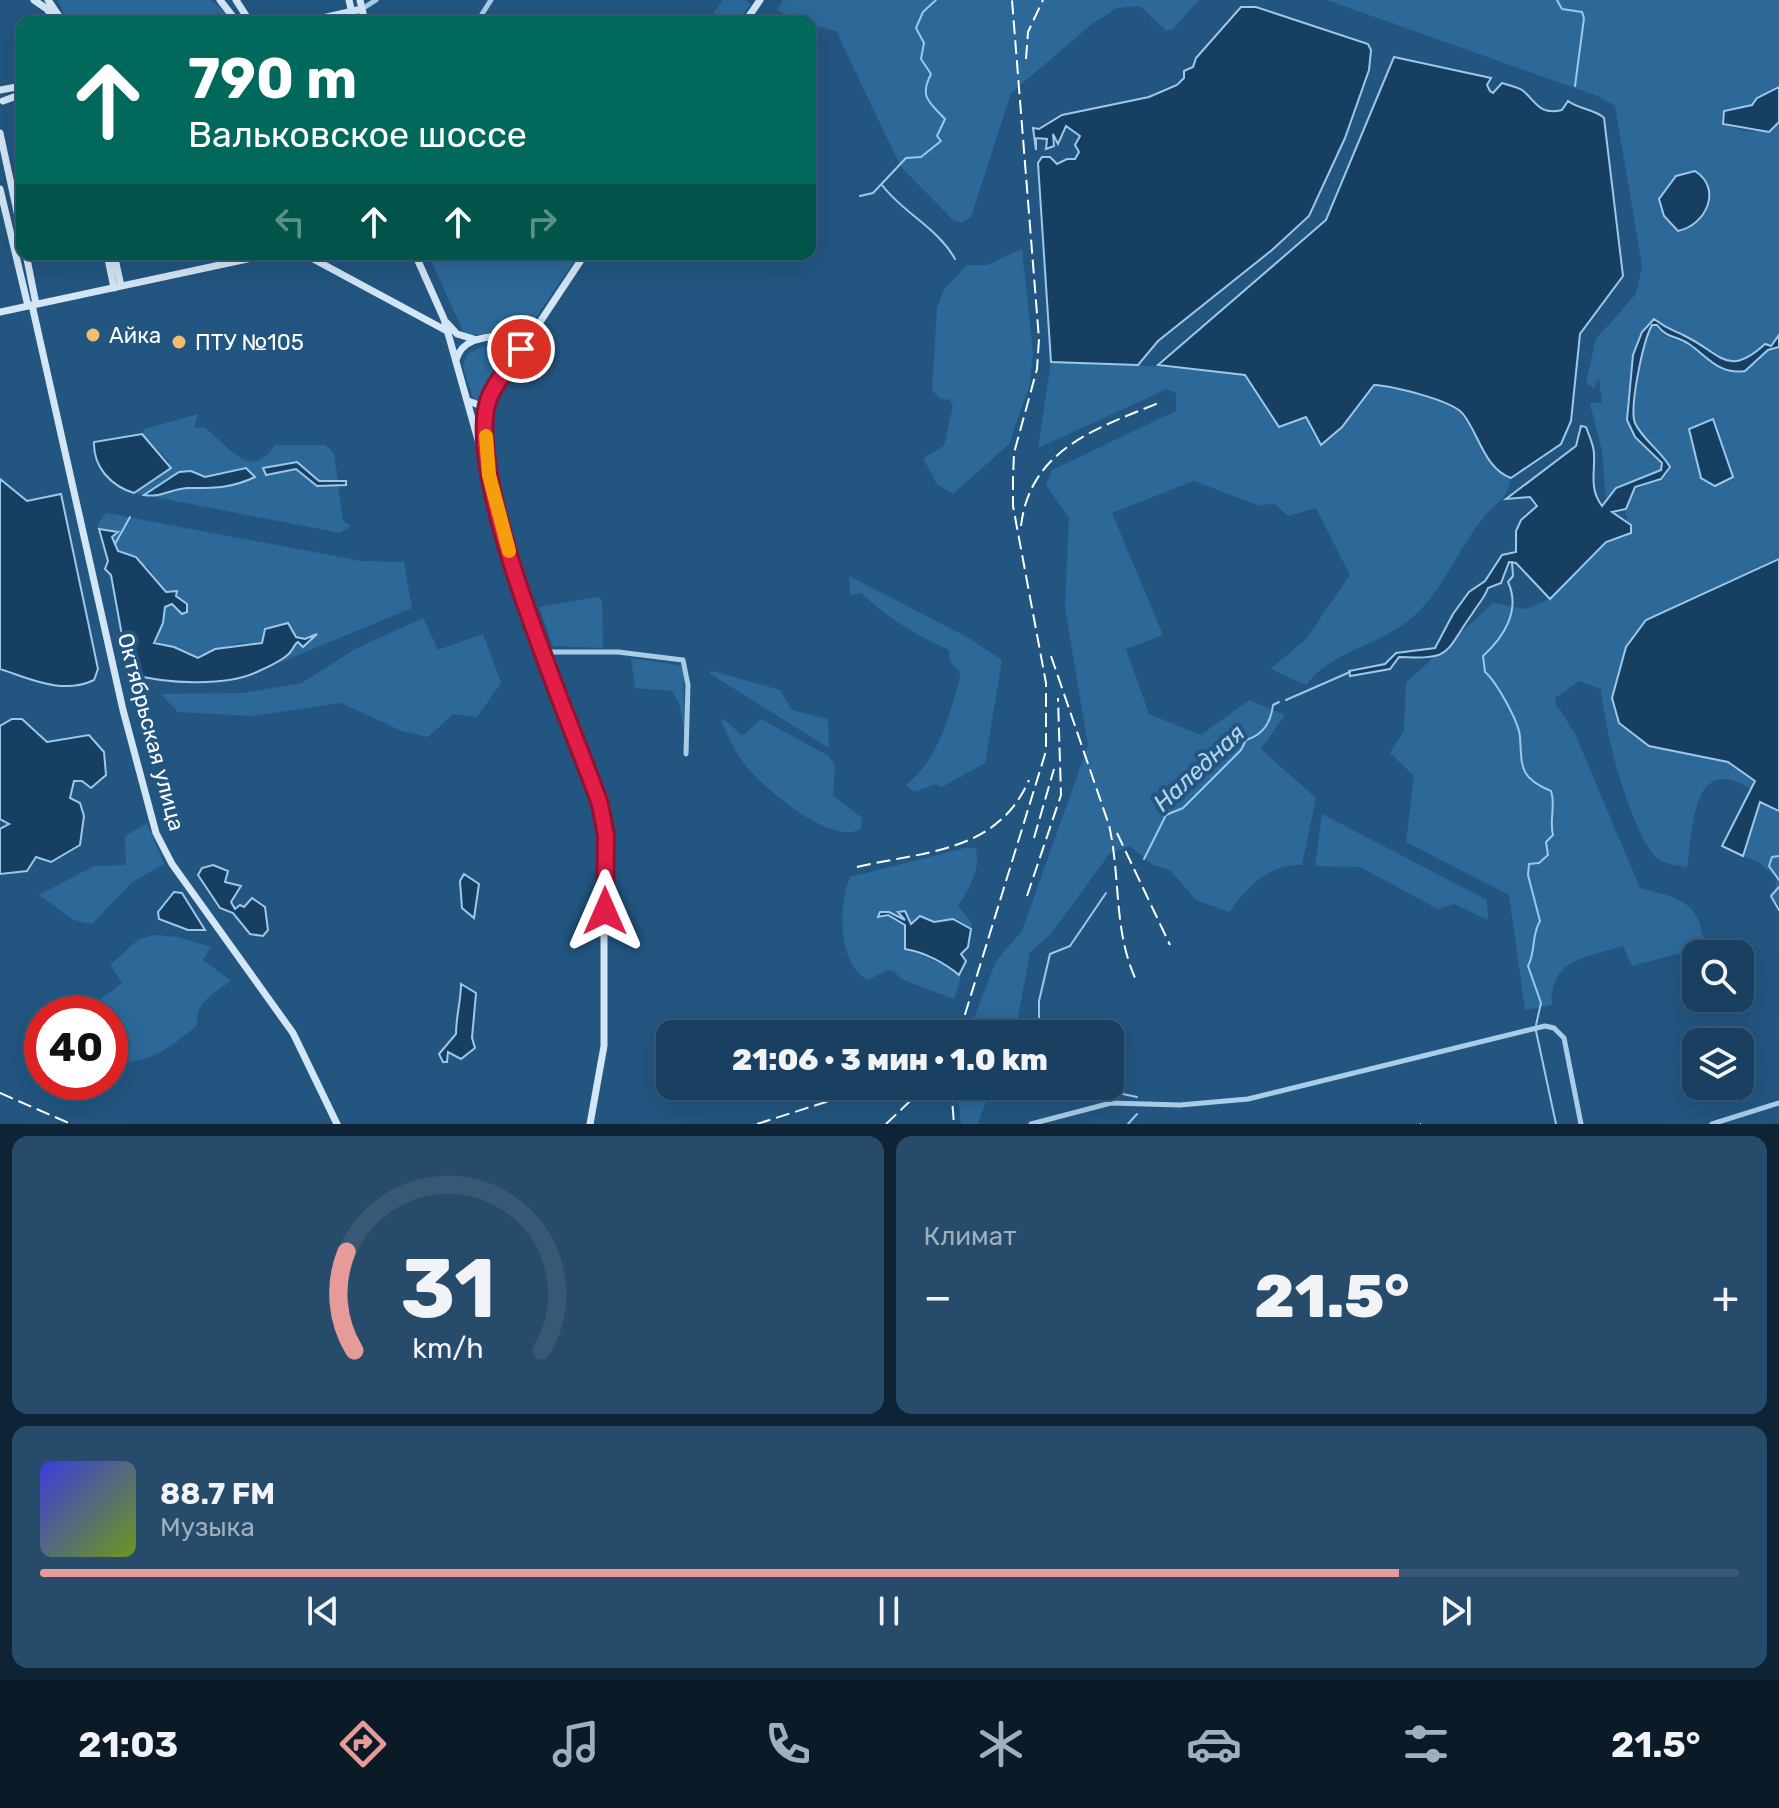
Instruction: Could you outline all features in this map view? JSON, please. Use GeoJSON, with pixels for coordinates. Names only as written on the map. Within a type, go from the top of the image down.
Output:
{"type":"FeatureCollection","features":[{"type":"Feature","properties":{"kind":"street"},"geometry":{"type":"LineString","coordinates":[[34,0],[54,11]]}},
{"type":"Feature","properties":{"kind":"street"},"geometry":{"type":"LineString","coordinates":[[48,0],[58,16]]}},
{"type":"Feature","properties":{"kind":"street"},"geometry":{"type":"LineString","coordinates":[[220,0],[232,16]]}},
{"type":"Feature","properties":{"kind":"street"},"geometry":{"type":"LineString","coordinates":[[349,0],[352,16]]}},
{"type":"Feature","properties":{"kind":"street"},"geometry":{"type":"LineString","coordinates":[[360,0],[364,16]]}},
{"type":"Feature","properties":{"kind":"street"},"geometry":{"type":"LineString","coordinates":[[364,16],[376,0]]}},
{"type":"Feature","properties":{"kind":"street"},"geometry":{"type":"LineString","coordinates":[[54,11],[54,16]]}},
{"type":"Feature","properties":{"kind":"street"},"geometry":{"type":"LineString","coordinates":[[331,16],[352,11],[364,16]]}},
{"type":"Feature","properties":{"kind":"street"},"geometry":{"type":"LineString","coordinates":[[0,90],[2,103]]}},
{"type":"Feature","properties":{"kind":"street"},"geometry":{"type":"LineString","coordinates":[[0,133],[16,192]]}},
{"type":"Feature","properties":{"kind":"street"},"geometry":{"type":"LineString","coordinates":[[0,189],[16,247]]}},
{"type":"Feature","properties":{"kind":"street"},"geometry":{"type":"LineString","coordinates":[[20,260],[32,305]]}},
{"type":"Feature","properties":{"kind":"street"},"geometry":{"type":"LineString","coordinates":[[27,260],[32,305]]}},
{"type":"Feature","properties":{"kind":"street"},"geometry":{"type":"LineString","coordinates":[[109,260],[118,287]]}},
{"type":"Feature","properties":{"kind":"street"},"geometry":{"type":"LineString","coordinates":[[115,260],[118,287]]}},
{"type":"Feature","properties":{"kind":"street"},"geometry":{"type":"LineString","coordinates":[[0,312],[243,260]]}},
{"type":"Feature","properties":{"kind":"street"},"geometry":{"type":"LineString","coordinates":[[318,260],[447,331]]}},
{"type":"Feature","properties":{"kind":"street"},"geometry":{"type":"LineString","coordinates":[[326,260],[329,265]]}},
{"type":"Feature","properties":{"kind":"street"},"geometry":{"type":"LineString","coordinates":[[418,260],[444,319],[511,561],[600,804],[606,836],[604,1046],[590,1124]]}},
{"type":"Feature","properties":{"kind":"street"},"geometry":{"type":"LineString","coordinates":[[468,403],[479,405],[489,399],[581,260]]}},
{"type":"Feature","properties":{"kind":"street","name":"Октябрьская улица"},"geometry":{"type":"LineString","coordinates":[[32,305],[123,710],[156,833],[172,864],[293,1033],[337,1124]]}},
{"type":"Feature","properties":{"kind":"street"},"geometry":{"type":"LineString","coordinates":[[444,319],[457,334],[476,339]]}},
{"type":"Feature","properties":{"kind":"street"},"geometry":{"type":"LineString","coordinates":[[456,361],[463,345],[476,339],[520,335],[537,325]]}},
{"type":"Feature","properties":{"kind":"street"},"geometry":{"type":"LineString","coordinates":[[520,335],[521,349]]}},
{"type":"Feature","properties":{"kind":"street"},"geometry":{"type":"LineString","coordinates":[[489,399],[486,437],[489,475]]}},
{"type":"Feature","properties":{"kind":"street"},"geometry":{"type":"LineString","coordinates":[[544,652],[604,651],[683,660],[688,685],[686,754]]}},
{"type":"Feature","properties":{"kind":"street"},"geometry":{"type":"LineString","coordinates":[[1031,1124],[1111,1103],[1215,1104],[1248,1099],[1537,1027],[1554,1028],[1564,1038],[1581,1124]]}},
{"type":"Feature","properties":{"kind":"street"},"geometry":{"type":"LineString","coordinates":[[1712,1124],[1779,1103]]}},
{"type":"Feature","properties":{"kind":"shaded area"},"geometry":{"type":"Polygon","coordinates":[[[58,0],[211,0],[228,16],[65,16],[58,0]]]}},
{"type":"Feature","properties":{"kind":"shaded area"},"geometry":{"type":"Polygon","coordinates":[[[723,0],[745,0],[751,4],[742,16],[711,16],[723,0]]]}},
{"type":"Feature","properties":{"kind":"shaded area"},"geometry":{"type":"Polygon","coordinates":[[[783,0],[1199,0],[1174,28],[1166,31],[1140,6],[1117,8],[1092,24],[1011,93],[971,217],[962,223],[952,219],[901,167],[836,31],[816,26],[816,16],[788,16],[777,10],[783,0]]]}},
{"type":"Feature","properties":{"kind":"shaded area"},"geometry":{"type":"Polygon","coordinates":[[[1327,0],[1779,0],[1779,87],[1757,98],[1752,105],[1724,111],[1721,119],[1734,128],[1750,131],[1766,130],[1779,122],[1779,335],[1756,354],[1728,360],[1718,358],[1654,319],[1645,327],[1634,354],[1631,372],[1631,422],[1641,444],[1660,461],[1661,470],[1616,488],[1606,500],[1602,451],[1590,403],[1602,403],[1599,377],[1594,388],[1586,383],[1596,339],[1636,294],[1642,266],[1615,106],[1600,97],[1327,0]],[[1695,171],[1679,174],[1681,232],[1698,222],[1709,204],[1695,171]]]}},
{"type":"Feature","properties":{"kind":"shaded area"},"geometry":{"type":"Polygon","coordinates":[[[1241,7],[1256,7],[1368,44],[1371,50],[1369,70],[1345,138],[1309,216],[1272,250],[1158,341],[1138,365],[1051,362],[1038,163],[1042,157],[1050,157],[1057,164],[1075,159],[1079,152],[1075,145],[1080,136],[1066,126],[1058,144],[1053,134],[1054,146],[1046,149],[1047,139],[1036,138],[1036,150],[1033,128],[1039,129],[1062,115],[1149,97],[1177,85],[1184,78],[1184,71],[1193,67],[1196,58],[1241,7]]]}},
{"type":"Feature","properties":{"kind":"shaded area"},"geometry":{"type":"Polygon","coordinates":[[[1394,57],[1491,78],[1487,85],[1493,93],[1502,83],[1515,87],[1548,111],[1562,110],[1568,101],[1604,118],[1623,276],[1580,334],[1571,421],[1561,444],[1511,478],[1488,459],[1463,414],[1435,399],[1374,385],[1342,427],[1321,445],[1306,417],[1279,427],[1245,375],[1158,365],[1326,220],[1394,57]]]}},
{"type":"Feature","properties":{"kind":"shaded area"},"geometry":{"type":"Polygon","coordinates":[[[1779,87],[1779,122],[1769,132],[1723,124],[1724,111],[1752,105],[1757,98],[1779,87]]]}},
{"type":"Feature","properties":{"kind":"shaded area"},"geometry":{"type":"Polygon","coordinates":[[[1695,171],[1708,187],[1708,206],[1696,222],[1678,231],[1664,216],[1659,199],[1676,176],[1695,171]]]}},
{"type":"Feature","properties":{"kind":"shaded area"},"geometry":{"type":"Polygon","coordinates":[[[1022,249],[1033,353],[1030,384],[1009,444],[953,494],[937,484],[923,458],[944,446],[953,406],[950,400],[939,398],[932,390],[937,308],[943,291],[967,265],[987,265],[1022,249]]]}},
{"type":"Feature","properties":{"kind":"shaded area"},"geometry":{"type":"Polygon","coordinates":[[[431,260],[575,260],[532,323],[490,334],[464,333],[431,260]]]}},
{"type":"Feature","properties":{"kind":"shaded area"},"geometry":{"type":"Polygon","coordinates":[[[1654,319],[1725,360],[1742,360],[1765,344],[1771,346],[1779,335],[1779,347],[1768,350],[1745,371],[1736,372],[1721,368],[1684,341],[1652,325],[1638,374],[1635,423],[1670,467],[1661,479],[1635,487],[1626,509],[1612,512],[1631,525],[1631,533],[1606,542],[1550,599],[1516,563],[1509,562],[1501,583],[1488,588],[1445,651],[1429,657],[1399,657],[1390,669],[1350,676],[1349,671],[1385,664],[1396,653],[1435,648],[1469,592],[1485,581],[1502,555],[1516,552],[1516,531],[1521,520],[1537,506],[1530,497],[1506,499],[1576,446],[1581,426],[1586,427],[1593,447],[1594,487],[1602,506],[1616,488],[1661,470],[1662,463],[1635,437],[1627,420],[1633,355],[1642,332],[1654,319]]]}},
{"type":"Feature","properties":{"kind":"shaded area"},"geometry":{"type":"Polygon","coordinates":[[[1654,324],[1665,336],[1689,344],[1723,370],[1757,363],[1767,350],[1779,347],[1779,609],[1759,772],[1751,789],[1731,780],[1717,780],[1706,787],[1695,815],[1687,867],[1664,862],[1653,854],[1634,820],[1612,751],[1601,689],[1579,681],[1556,697],[1555,702],[1575,734],[1640,888],[1686,904],[1698,920],[1703,940],[1682,940],[1682,953],[1632,966],[1623,946],[1573,962],[1557,978],[1552,1005],[1525,1010],[1509,895],[1406,842],[1414,776],[1390,753],[1404,731],[1406,683],[1493,603],[1526,609],[1550,599],[1606,542],[1631,533],[1625,511],[1631,491],[1661,479],[1670,467],[1641,434],[1635,422],[1635,387],[1649,331],[1654,324]]]}},
{"type":"Feature","properties":{"kind":"shaded area"},"geometry":{"type":"Polygon","coordinates":[[[510,343],[518,346],[518,351],[483,399],[474,401],[463,367],[467,354],[483,346],[510,343]]]}},
{"type":"Feature","properties":{"kind":"shaded area"},"geometry":{"type":"Polygon","coordinates":[[[1051,362],[1138,365],[1245,375],[1279,427],[1306,417],[1315,439],[1370,388],[1379,385],[1440,400],[1466,416],[1494,465],[1511,478],[1504,497],[1473,531],[1436,591],[1413,617],[1386,635],[1325,666],[1306,685],[1270,669],[1306,639],[1350,575],[1316,508],[1288,516],[1274,503],[1260,506],[1194,481],[1112,513],[1163,635],[1126,649],[1149,714],[1201,735],[1249,700],[1285,715],[1261,749],[1316,798],[1302,865],[1279,868],[1260,878],[1229,912],[1196,900],[1170,870],[1153,865],[1130,846],[1110,853],[1050,935],[1030,952],[1018,1020],[973,1020],[996,961],[1022,931],[1088,745],[1065,607],[1069,518],[1046,485],[1052,470],[1176,411],[1176,393],[1167,389],[1038,448],[1051,362]]]}},
{"type":"Feature","properties":{"kind":"shaded area"},"geometry":{"type":"Polygon","coordinates":[[[198,414],[194,428],[204,427],[231,451],[248,461],[257,461],[266,456],[275,445],[325,445],[334,453],[343,521],[351,526],[340,533],[134,493],[165,472],[169,461],[142,434],[145,429],[198,414]]]}},
{"type":"Feature","properties":{"kind":"shaded area"},"geometry":{"type":"Polygon","coordinates":[[[1713,419],[1733,477],[1715,486],[1701,478],[1689,429],[1713,419]]]}},
{"type":"Feature","properties":{"kind":"shaded area"},"geometry":{"type":"Polygon","coordinates":[[[142,434],[171,468],[134,493],[118,486],[105,474],[97,460],[94,442],[142,434]]]}},
{"type":"Feature","properties":{"kind":"shaded area"},"geometry":{"type":"Polygon","coordinates":[[[297,462],[319,481],[346,481],[346,485],[317,486],[296,469],[266,475],[263,468],[297,462]]]}},
{"type":"Feature","properties":{"kind":"shaded area"},"geometry":{"type":"Polygon","coordinates":[[[246,468],[255,477],[237,484],[144,495],[179,472],[191,471],[205,477],[246,468]]]}},
{"type":"Feature","properties":{"kind":"shaded area"},"geometry":{"type":"Polygon","coordinates":[[[0,479],[27,501],[61,494],[98,669],[94,680],[59,686],[0,669],[0,479]]]}},
{"type":"Feature","properties":{"kind":"shaded area"},"geometry":{"type":"Polygon","coordinates":[[[106,513],[362,561],[404,562],[412,608],[262,670],[305,639],[292,634],[262,643],[240,643],[215,649],[198,658],[174,647],[153,643],[163,623],[165,607],[187,604],[176,596],[176,591],[166,593],[148,567],[118,551],[112,537],[117,533],[99,529],[97,525],[106,513]]]}},
{"type":"Feature","properties":{"kind":"shaded area"},"geometry":{"type":"Polygon","coordinates":[[[99,529],[118,532],[112,537],[118,551],[136,557],[166,592],[177,591],[176,596],[187,604],[187,612],[182,614],[172,604],[165,607],[163,623],[154,643],[174,647],[198,658],[215,649],[262,643],[265,629],[288,623],[296,637],[305,639],[317,634],[303,647],[298,642],[289,654],[272,665],[230,680],[159,680],[129,674],[111,575],[105,569],[108,561],[99,529]]]}},
{"type":"Feature","properties":{"kind":"shaded area"},"geometry":{"type":"Polygon","coordinates":[[[1779,559],[1779,811],[1760,802],[1743,856],[1722,846],[1755,781],[1728,762],[1649,746],[1619,723],[1612,698],[1626,647],[1646,620],[1779,559]]]}},
{"type":"Feature","properties":{"kind":"shaded area"},"geometry":{"type":"Polygon","coordinates":[[[849,576],[967,637],[1002,660],[985,763],[942,787],[936,784],[914,792],[906,785],[935,750],[952,707],[960,678],[959,670],[950,662],[949,650],[902,625],[861,593],[850,595],[849,576]]]}},
{"type":"Feature","properties":{"kind":"shaded area"},"geometry":{"type":"Polygon","coordinates":[[[598,597],[602,601],[603,648],[553,646],[539,607],[598,597]]]}},
{"type":"Feature","properties":{"kind":"shaded area"},"geometry":{"type":"Polygon","coordinates":[[[423,618],[438,650],[483,634],[501,683],[477,717],[453,714],[428,737],[402,731],[341,703],[252,716],[178,712],[161,694],[243,693],[302,683],[355,649],[423,618]]]}},
{"type":"Feature","properties":{"kind":"shaded area"},"geometry":{"type":"Polygon","coordinates":[[[631,658],[683,666],[685,735],[679,703],[672,691],[635,688],[631,658]]]}},
{"type":"Feature","properties":{"kind":"shaded area"},"geometry":{"type":"Polygon","coordinates":[[[712,671],[780,690],[792,710],[828,719],[829,748],[709,673],[712,671]]]}},
{"type":"Feature","properties":{"kind":"shaded area"},"geometry":{"type":"Polygon","coordinates":[[[12,719],[22,719],[47,742],[89,735],[104,752],[106,775],[91,788],[82,781],[74,781],[70,798],[80,803],[84,816],[80,845],[51,862],[36,857],[27,871],[0,874],[0,829],[9,824],[0,819],[0,726],[12,719]]]}},
{"type":"Feature","properties":{"kind":"shaded area"},"geometry":{"type":"Polygon","coordinates":[[[724,719],[742,736],[761,719],[827,755],[835,765],[833,796],[862,818],[861,829],[847,832],[831,829],[776,795],[738,755],[721,721],[724,719]]]}},
{"type":"Feature","properties":{"kind":"shaded area"},"geometry":{"type":"Polygon","coordinates":[[[1760,801],[1779,811],[1779,904],[1773,899],[1777,878],[1760,863],[1743,856],[1760,801]]]}},
{"type":"Feature","properties":{"kind":"shaded area"},"geometry":{"type":"Polygon","coordinates":[[[1322,814],[1487,900],[1488,920],[1454,904],[1438,909],[1360,867],[1315,866],[1322,814]]]}},
{"type":"Feature","properties":{"kind":"shaded area"},"geometry":{"type":"Polygon","coordinates":[[[147,823],[164,864],[132,882],[92,924],[74,920],[39,895],[94,866],[126,865],[125,836],[147,823]]]}},
{"type":"Feature","properties":{"kind":"shaded area"},"geometry":{"type":"Polygon","coordinates":[[[969,847],[976,849],[977,864],[958,906],[972,923],[971,929],[958,919],[934,922],[924,919],[913,924],[900,913],[907,920],[889,912],[881,915],[888,915],[905,925],[905,949],[952,968],[961,977],[954,999],[901,979],[894,971],[887,970],[868,980],[858,972],[851,962],[843,933],[844,903],[850,877],[969,847]]]}},
{"type":"Feature","properties":{"kind":"shaded area"},"geometry":{"type":"Polygon","coordinates":[[[213,865],[228,871],[225,882],[241,886],[231,902],[235,909],[240,905],[244,907],[252,898],[265,907],[268,930],[263,936],[250,934],[233,913],[220,908],[198,875],[202,868],[213,865]]]}},
{"type":"Feature","properties":{"kind":"shaded area"},"geometry":{"type":"Polygon","coordinates":[[[464,874],[479,884],[474,918],[462,908],[460,881],[464,874]]]}},
{"type":"Feature","properties":{"kind":"shaded area"},"geometry":{"type":"Polygon","coordinates":[[[174,892],[182,893],[205,930],[188,930],[159,919],[158,912],[174,892]]]}},
{"type":"Feature","properties":{"kind":"shaded area"},"geometry":{"type":"Polygon","coordinates":[[[905,911],[911,924],[920,916],[934,922],[953,919],[971,929],[968,947],[961,954],[966,961],[959,975],[934,959],[905,949],[905,925],[888,915],[878,917],[880,912],[889,912],[905,920],[898,912],[905,911]]]}},
{"type":"Feature","properties":{"kind":"shaded area"},"geometry":{"type":"Polygon","coordinates":[[[154,935],[178,937],[211,947],[203,960],[231,981],[202,1004],[197,1025],[178,1040],[145,1059],[128,1061],[128,996],[104,996],[122,983],[110,965],[139,939],[154,935]]]}},
{"type":"Feature","properties":{"kind":"shaded area"},"geometry":{"type":"Polygon","coordinates":[[[461,984],[476,993],[472,1038],[475,1048],[461,1059],[448,1052],[447,1062],[443,1062],[439,1054],[456,1034],[461,984]]]}},
{"type":"Feature","properties":{"kind":"shaded area"},"geometry":{"type":"Polygon","coordinates":[[[958,1100],[986,1100],[978,1124],[961,1124],[958,1100]]]}},
{"type":"Feature","properties":{"kind":"waterway"},"geometry":{"type":"LineString","coordinates":[[860,196],[873,193],[906,158],[921,157],[941,141],[937,136],[945,119],[926,94],[931,74],[921,59],[924,43],[916,28],[923,12],[936,0]]}},
{"type":"Feature","properties":{"kind":"waterway"},"geometry":{"type":"LineString","coordinates":[[1557,0],[1562,9],[1582,12],[1584,18],[1575,86]]}},
{"type":"Feature","properties":{"kind":"waterway"},"geometry":{"type":"LineString","coordinates":[[882,185],[939,238],[955,259]]}},
{"type":"Feature","properties":{"kind":"waterway"},"geometry":{"type":"LineString","coordinates":[[115,544],[130,517]]}},
{"type":"Feature","properties":{"kind":"waterway"},"geometry":{"type":"LineString","coordinates":[[1512,562],[1513,576],[1508,582],[1512,592],[1511,613],[1504,632],[1483,656],[1485,672],[1501,693],[1516,722],[1524,770],[1533,781],[1551,791],[1552,796],[1553,835],[1546,842],[1548,855],[1539,863],[1529,864],[1528,875],[1540,921],[1528,966],[1541,1003],[1536,1025]]}},
{"type":"Feature","properties":{"kind":"waterway","name":"Наледная"},"geometry":{"type":"LineString","coordinates":[[1286,700],[1350,672]]}},
{"type":"Feature","properties":{"kind":"waterway","name":"Наледная"},"geometry":{"type":"LineString","coordinates":[[1144,859],[1166,815],[1183,808],[1241,750],[1246,740],[1261,731],[1268,722],[1273,705],[1279,702]]}},
{"type":"Feature","properties":{"kind":"waterway"},"geometry":{"type":"LineString","coordinates":[[1779,856],[1772,857],[1769,866],[1779,880]]}},
{"type":"Feature","properties":{"kind":"waterway"},"geometry":{"type":"LineString","coordinates":[[1779,887],[1771,896],[1779,910]]}},
{"type":"Feature","properties":{"kind":"waterway","name":"Наледная"},"geometry":{"type":"LineString","coordinates":[[1039,1020],[1039,1001],[1050,954],[1070,946],[1106,893]]}},
{"type":"Feature","properties":{"kind":"waterway"},"geometry":{"type":"LineString","coordinates":[[1536,1031],[1556,1124]]}},
{"type":"Feature","properties":{"kind":"waterway","name":"Наледная"},"geometry":{"type":"LineString","coordinates":[[1124,1094],[1137,1097]]}},
{"type":"Feature","properties":{"kind":"waterway","name":"Наледная"},"geometry":{"type":"LineString","coordinates":[[1128,1124],[1137,1114]]}},
{"type":"Feature","properties":{"kind":"railway"},"geometry":{"type":"LineString","coordinates":[[963,1020],[1046,751],[1046,683],[1013,506],[1014,453],[1037,369],[1039,339],[1012,0]]}},
{"type":"Feature","properties":{"kind":"railway"},"geometry":{"type":"LineString","coordinates":[[1026,59],[1028,32],[1043,0]]}},
{"type":"Feature","properties":{"kind":"railway"},"geometry":{"type":"LineString","coordinates":[[1021,526],[1027,500],[1052,460],[1091,432],[1161,402]]}},
{"type":"Feature","properties":{"kind":"railway"},"geometry":{"type":"LineString","coordinates":[[1051,656],[1109,825],[1124,942],[1136,980]]}},
{"type":"Feature","properties":{"kind":"railway"},"geometry":{"type":"LineString","coordinates":[[1027,896],[1061,795],[1058,698]]}},
{"type":"Feature","properties":{"kind":"railway"},"geometry":{"type":"LineString","coordinates":[[1034,838],[1054,769]]}},
{"type":"Feature","properties":{"kind":"railway"},"geometry":{"type":"LineString","coordinates":[[857,867],[933,852],[978,835],[998,822],[1015,804],[1029,780]]}},
{"type":"Feature","properties":{"kind":"railway"},"geometry":{"type":"LineString","coordinates":[[1117,833],[1170,945]]}},
{"type":"Feature","properties":{"kind":"railway"},"geometry":{"type":"LineString","coordinates":[[0,1093],[71,1124]]}},
{"type":"Feature","properties":{"kind":"railway"},"geometry":{"type":"LineString","coordinates":[[757,1124],[832,1100]]}},
{"type":"Feature","properties":{"kind":"railway"},"geometry":{"type":"LineString","coordinates":[[886,1124],[911,1100]]}},
{"type":"Feature","properties":{"kind":"railway"},"geometry":{"type":"LineString","coordinates":[[952,1100],[954,1124]]}},
{"type":"Feature","properties":{"kind":"slow traffic"},"geometry":{"type":"LineString","coordinates":[[486,436],[489,475],[509,551]]}},
{"type":"Feature","properties":{"kind":"place","name":"Айка"},"geometry":{"type":"Point","coordinates":[93,335]}},
{"type":"Feature","properties":{"kind":"place","name":"ПТУ №105"},"geometry":{"type":"Point","coordinates":[179,342]}},
{"type":"Feature","properties":{"kind":"route"},"geometry":{"type":"LineString","coordinates":[[521,349],[489,399],[486,437],[489,475],[516,575],[600,804],[606,836],[605,911]]}}]}
